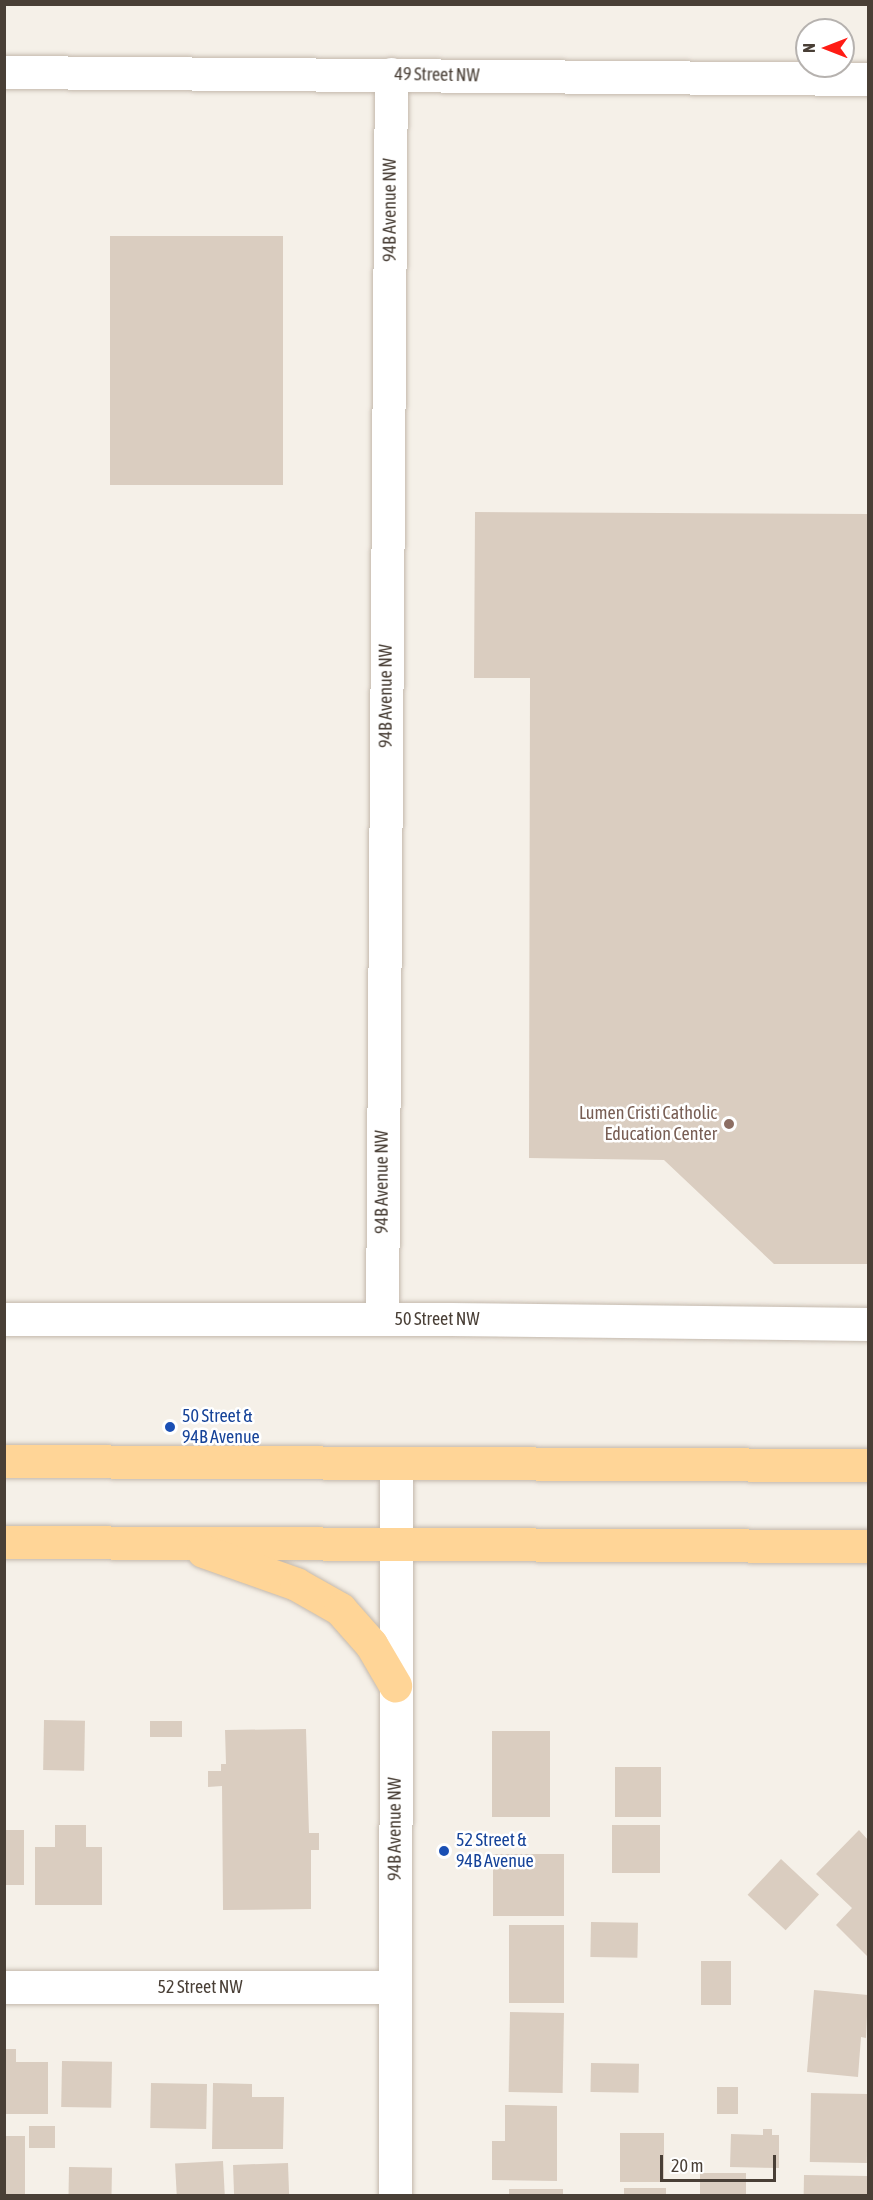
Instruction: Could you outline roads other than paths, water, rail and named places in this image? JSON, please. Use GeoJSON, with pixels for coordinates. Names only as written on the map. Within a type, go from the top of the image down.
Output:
{"type":"FeatureCollection","features":[{"type":"Feature","properties":{"kind":"main road"},"geometry":{"type":"LineString","coordinates":[[4,1461],[868,1465]]}},
{"type":"Feature","properties":{"kind":"main road"},"geometry":{"type":"LineString","coordinates":[[4,1542],[868,1546]]}},
{"type":"Feature","properties":{"kind":"main road"},"geometry":{"type":"LineString","coordinates":[[179,1543],[296,1584],[340,1609],[371,1644],[395,1685]]}},
{"type":"Feature","properties":{"kind":"street","name":"49 Street NW"},"geometry":{"type":"LineString","coordinates":[[4,72],[868,79]]}},
{"type":"Feature","properties":{"kind":"street","name":"94B Avenue NW"},"geometry":{"type":"LineString","coordinates":[[382,1318],[391,74]]}},
{"type":"Feature","properties":{"kind":"street","name":"50 Street NW"},"geometry":{"type":"LineString","coordinates":[[4,1319],[382,1318],[868,1324]]}},
{"type":"Feature","properties":{"kind":"street","name":"94B Avenue NW"},"geometry":{"type":"LineString","coordinates":[[395,2196],[396,1463]]}},
{"type":"Feature","properties":{"kind":"street","name":"52 Street NW"},"geometry":{"type":"LineString","coordinates":[[4,1987],[394,1987]]}},
{"type":"Feature","properties":{"kind":"place","name":"Lumen Cristi Catholic Education Center"},"geometry":{"type":"Point","coordinates":[729,1124]}},
{"type":"Feature","properties":{"kind":"place","name":"50 Street & 94B Avenue"},"geometry":{"type":"Point","coordinates":[170,1427]}},
{"type":"Feature","properties":{"kind":"place","name":"52 Street & 94B Avenue"},"geometry":{"type":"Point","coordinates":[444,1851]}}]}
